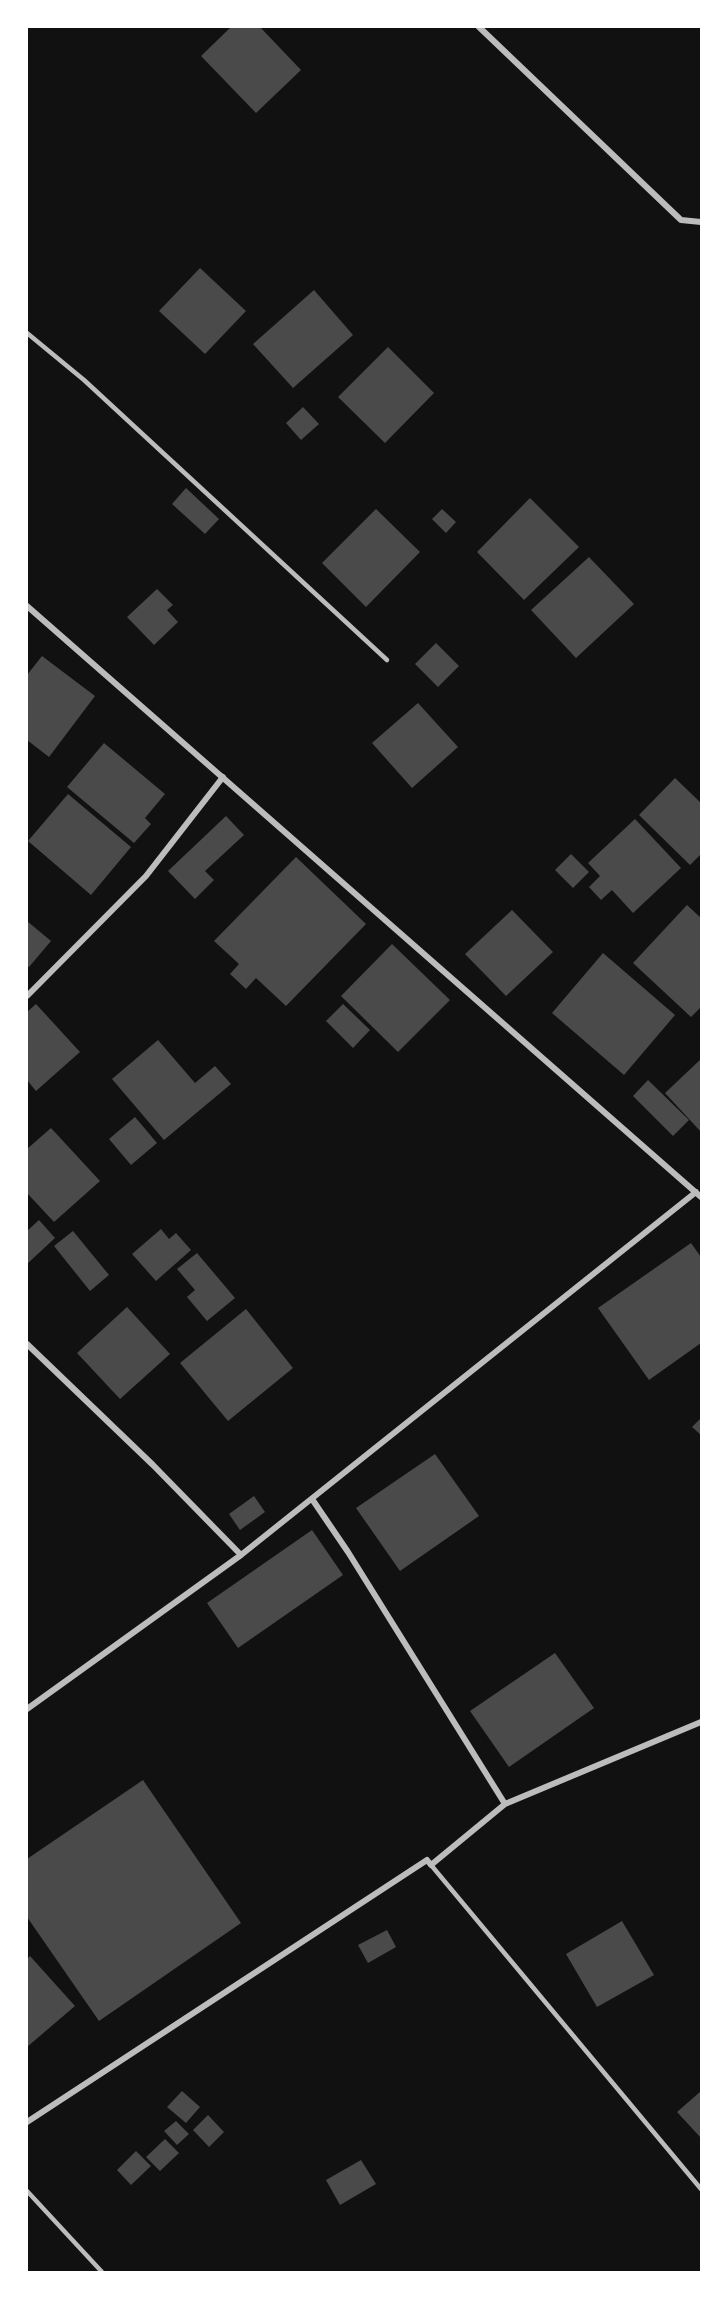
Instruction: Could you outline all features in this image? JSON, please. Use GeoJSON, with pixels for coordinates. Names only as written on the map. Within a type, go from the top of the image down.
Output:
{"type":"FeatureCollection","features":[{"type":"Feature","properties":{"kind":"street"},"geometry":{"type":"LineString","coordinates":[[479,27],[681,220],[701,222]]}},
{"type":"Feature","properties":{"kind":"street"},"geometry":{"type":"LineString","coordinates":[[27,606],[699,1195],[241,1555],[27,1708]]}},
{"type":"Feature","properties":{"kind":"street"},"geometry":{"type":"LineString","coordinates":[[27,996],[146,876],[223,777]]}},
{"type":"Feature","properties":{"kind":"street"},"geometry":{"type":"LineString","coordinates":[[27,1344],[153,1465],[241,1555]]}},
{"type":"Feature","properties":{"kind":"street"},"geometry":{"type":"LineString","coordinates":[[312,1499],[348,1552],[505,1804]]}},
{"type":"Feature","properties":{"kind":"street"},"geometry":{"type":"LineString","coordinates":[[27,2122],[427,1860],[431,1865],[505,1804],[701,1722]]}},
{"type":"Feature","properties":{"kind":"lane"},"geometry":{"type":"LineString","coordinates":[[27,333],[84,380],[387,660]]}},
{"type":"Feature","properties":{"kind":"lane"},"geometry":{"type":"LineString","coordinates":[[431,1865],[701,2189]]}},
{"type":"Feature","properties":{"kind":"lane"},"geometry":{"type":"LineString","coordinates":[[27,2191],[102,2272]]}},
{"type":"Feature","properties":{"kind":"building"},"geometry":{"type":"Polygon","coordinates":[[[231,27],[260,27],[301,70],[256,113],[201,56],[231,27]]]}},
{"type":"Feature","properties":{"kind":"building"},"geometry":{"type":"Polygon","coordinates":[[[200,268],[246,311],[205,354],[159,311],[200,268]]]}},
{"type":"Feature","properties":{"kind":"building"},"geometry":{"type":"Polygon","coordinates":[[[314,290],[353,335],[293,388],[253,344],[314,290]]]}},
{"type":"Feature","properties":{"kind":"building"},"geometry":{"type":"Polygon","coordinates":[[[388,347],[434,393],[385,443],[338,397],[388,347]]]}},
{"type":"Feature","properties":{"kind":"building"},"geometry":{"type":"Polygon","coordinates":[[[303,407],[319,424],[301,440],[286,423],[303,407]]]}},
{"type":"Feature","properties":{"kind":"building"},"geometry":{"type":"Polygon","coordinates":[[[186,488],[219,519],[205,534],[172,504],[186,488]]]}},
{"type":"Feature","properties":{"kind":"building"},"geometry":{"type":"Polygon","coordinates":[[[530,498],[579,547],[524,600],[477,552],[530,498]]]}},
{"type":"Feature","properties":{"kind":"building"},"geometry":{"type":"Polygon","coordinates":[[[376,509],[420,552],[366,607],[322,563],[376,509]]]}},
{"type":"Feature","properties":{"kind":"building"},"geometry":{"type":"Polygon","coordinates":[[[442,509],[456,522],[446,533],[432,519],[442,509]]]}},
{"type":"Feature","properties":{"kind":"building"},"geometry":{"type":"Polygon","coordinates":[[[589,557],[634,604],[576,658],[531,610],[589,557]]]}},
{"type":"Feature","properties":{"kind":"building"},"geometry":{"type":"Polygon","coordinates":[[[157,589],[173,605],[167,610],[178,622],[154,645],[127,617],[157,589]]]}},
{"type":"Feature","properties":{"kind":"building"},"geometry":{"type":"Polygon","coordinates":[[[436,643],[459,666],[438,687],[415,664],[436,643]]]}},
{"type":"Feature","properties":{"kind":"building"},"geometry":{"type":"Polygon","coordinates":[[[42,656],[95,696],[49,757],[27,740],[27,675],[42,656]]]}},
{"type":"Feature","properties":{"kind":"building"},"geometry":{"type":"Polygon","coordinates":[[[418,703],[458,747],[412,788],[372,743],[418,703]]]}},
{"type":"Feature","properties":{"kind":"building"},"geometry":{"type":"Polygon","coordinates":[[[104,743],[165,794],[145,818],[151,824],[134,843],[67,787],[104,743]]]}},
{"type":"Feature","properties":{"kind":"building"},"geometry":{"type":"Polygon","coordinates":[[[675,778],[701,803],[701,854],[690,865],[639,815],[675,778]]]}},
{"type":"Feature","properties":{"kind":"building"},"geometry":{"type":"Polygon","coordinates":[[[68,794],[131,847],[91,895],[28,841],[68,794]]]}},
{"type":"Feature","properties":{"kind":"building"},"geometry":{"type":"Polygon","coordinates":[[[226,816],[244,835],[205,871],[214,880],[195,899],[168,871],[226,816]]]}},
{"type":"Feature","properties":{"kind":"building"},"geometry":{"type":"Polygon","coordinates":[[[635,819],[681,868],[633,913],[612,890],[601,900],[589,887],[600,876],[588,863],[635,819]]]}},
{"type":"Feature","properties":{"kind":"building"},"geometry":{"type":"Polygon","coordinates":[[[571,854],[589,872],[573,888],[555,870],[571,854]]]}},
{"type":"Feature","properties":{"kind":"building"},"geometry":{"type":"Polygon","coordinates":[[[296,857],[366,924],[286,1006],[256,978],[246,989],[230,974],[239,964],[214,941],[296,857]]]}},
{"type":"Feature","properties":{"kind":"building"},"geometry":{"type":"Polygon","coordinates":[[[687,905],[701,918],[701,1007],[691,1017],[633,963],[687,905]]]}},
{"type":"Feature","properties":{"kind":"building"},"geometry":{"type":"Polygon","coordinates":[[[512,910],[553,952],[506,996],[465,954],[512,910]]]}},
{"type":"Feature","properties":{"kind":"building"},"geometry":{"type":"Polygon","coordinates":[[[27,921],[51,941],[29,967],[27,965],[27,921]]]}},
{"type":"Feature","properties":{"kind":"building"},"geometry":{"type":"Polygon","coordinates":[[[392,944],[450,1000],[398,1052],[341,996],[392,944]]]}},
{"type":"Feature","properties":{"kind":"building"},"geometry":{"type":"Polygon","coordinates":[[[603,953],[675,1015],[624,1075],[552,1013],[603,953]]]}},
{"type":"Feature","properties":{"kind":"building"},"geometry":{"type":"Polygon","coordinates":[[[36,1004],[80,1052],[36,1091],[27,1080],[27,1012],[36,1004]]]}},
{"type":"Feature","properties":{"kind":"building"},"geometry":{"type":"Polygon","coordinates":[[[343,1004],[370,1030],[353,1048],[326,1021],[343,1004]]]}},
{"type":"Feature","properties":{"kind":"building"},"geometry":{"type":"Polygon","coordinates":[[[158,1040],[195,1083],[215,1066],[231,1084],[164,1140],[112,1079],[158,1040]]]}},
{"type":"Feature","properties":{"kind":"building"},"geometry":{"type":"Polygon","coordinates":[[[701,1059],[701,1132],[665,1093],[701,1059]]]}},
{"type":"Feature","properties":{"kind":"building"},"geometry":{"type":"Polygon","coordinates":[[[648,1080],[689,1120],[673,1136],[633,1096],[648,1080]]]}},
{"type":"Feature","properties":{"kind":"building"},"geometry":{"type":"Polygon","coordinates":[[[135,1117],[157,1143],[131,1165],[109,1139],[135,1117]]]}},
{"type":"Feature","properties":{"kind":"building"},"geometry":{"type":"Polygon","coordinates":[[[51,1128],[100,1181],[54,1222],[27,1193],[27,1149],[51,1128]]]}},
{"type":"Feature","properties":{"kind":"building"},"geometry":{"type":"Polygon","coordinates":[[[39,1220],[55,1238],[27,1264],[27,1231],[39,1220]]]}},
{"type":"Feature","properties":{"kind":"building"},"geometry":{"type":"Polygon","coordinates":[[[161,1229],[169,1239],[176,1233],[191,1250],[156,1281],[132,1254],[161,1229]]]}},
{"type":"Feature","properties":{"kind":"building"},"geometry":{"type":"Polygon","coordinates":[[[73,1231],[109,1275],[90,1291],[54,1246],[73,1231]]]}},
{"type":"Feature","properties":{"kind":"building"},"geometry":{"type":"Polygon","coordinates":[[[691,1243],[701,1257],[701,1343],[649,1380],[598,1308],[691,1243]]]}},
{"type":"Feature","properties":{"kind":"building"},"geometry":{"type":"Polygon","coordinates":[[[197,1253],[235,1298],[207,1321],[187,1297],[195,1290],[177,1269],[197,1253]]]}},
{"type":"Feature","properties":{"kind":"building"},"geometry":{"type":"Polygon","coordinates":[[[127,1307],[170,1354],[120,1399],[77,1353],[127,1307]]]}},
{"type":"Feature","properties":{"kind":"building"},"geometry":{"type":"Polygon","coordinates":[[[246,1309],[293,1368],[228,1421],[180,1363],[246,1309]]]}},
{"type":"Feature","properties":{"kind":"building"},"geometry":{"type":"Polygon","coordinates":[[[701,1418],[701,1435],[692,1427],[701,1418]]]}},
{"type":"Feature","properties":{"kind":"building"},"geometry":{"type":"Polygon","coordinates":[[[435,1454],[479,1516],[400,1571],[356,1508],[435,1454]]]}},
{"type":"Feature","properties":{"kind":"building"},"geometry":{"type":"Polygon","coordinates":[[[254,1496],[265,1512],[240,1530],[229,1514],[254,1496]]]}},
{"type":"Feature","properties":{"kind":"building"},"geometry":{"type":"Polygon","coordinates":[[[312,1530],[343,1575],[238,1648],[207,1603],[312,1530]]]}},
{"type":"Feature","properties":{"kind":"building"},"geometry":{"type":"Polygon","coordinates":[[[555,1653],[594,1708],[509,1767],[470,1711],[555,1653]]]}},
{"type":"Feature","properties":{"kind":"building"},"geometry":{"type":"Polygon","coordinates":[[[143,1780],[241,1923],[99,2021],[27,1917],[27,1859],[143,1780]]]}},
{"type":"Feature","properties":{"kind":"building"},"geometry":{"type":"Polygon","coordinates":[[[622,1921],[654,1975],[597,2007],[566,1954],[622,1921]]]}},
{"type":"Feature","properties":{"kind":"building"},"geometry":{"type":"Polygon","coordinates":[[[387,1930],[396,1947],[368,1963],[358,1945],[387,1930]]]}},
{"type":"Feature","properties":{"kind":"building"},"geometry":{"type":"Polygon","coordinates":[[[30,1956],[75,2006],[27,2047],[27,1959],[30,1956]]]}},
{"type":"Feature","properties":{"kind":"building"},"geometry":{"type":"Polygon","coordinates":[[[182,2091],[200,2107],[186,2123],[167,2107],[182,2091]]]}},
{"type":"Feature","properties":{"kind":"building"},"geometry":{"type":"Polygon","coordinates":[[[701,2091],[701,2138],[677,2112],[701,2091]]]}},
{"type":"Feature","properties":{"kind":"building"},"geometry":{"type":"Polygon","coordinates":[[[208,2115],[224,2132],[209,2147],[193,2130],[208,2115]]]}},
{"type":"Feature","properties":{"kind":"building"},"geometry":{"type":"Polygon","coordinates":[[[176,2121],[189,2134],[177,2145],[164,2131],[176,2121]]]}},
{"type":"Feature","properties":{"kind":"building"},"geometry":{"type":"Polygon","coordinates":[[[165,2139],[179,2153],[160,2171],[146,2157],[165,2139]]]}},
{"type":"Feature","properties":{"kind":"building"},"geometry":{"type":"Polygon","coordinates":[[[136,2151],[151,2166],[131,2185],[117,2170],[136,2151]]]}},
{"type":"Feature","properties":{"kind":"building"},"geometry":{"type":"Polygon","coordinates":[[[361,2160],[376,2184],[340,2205],[326,2180],[361,2160]]]}}]}
